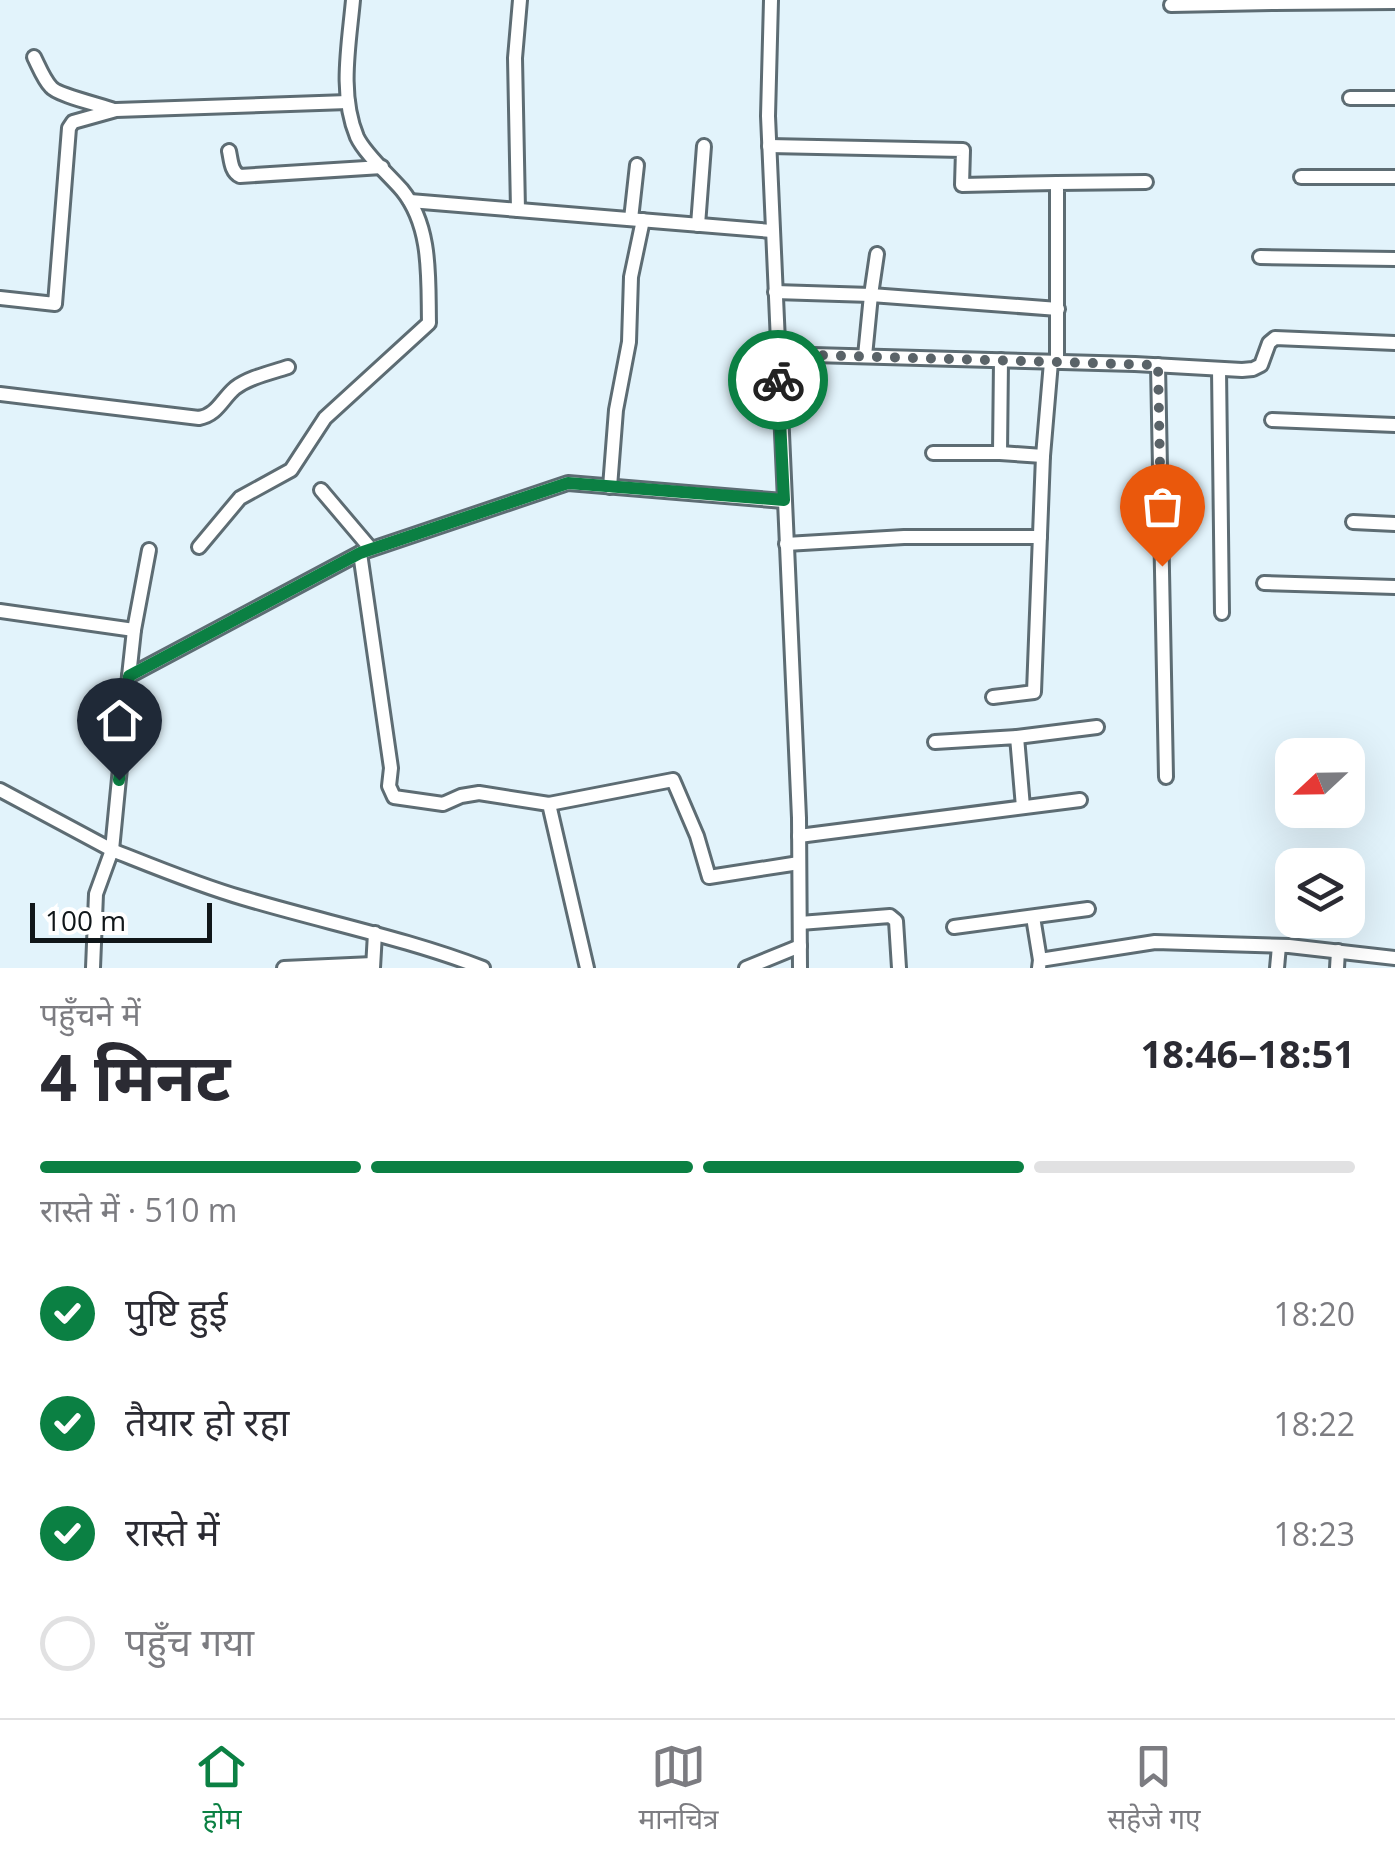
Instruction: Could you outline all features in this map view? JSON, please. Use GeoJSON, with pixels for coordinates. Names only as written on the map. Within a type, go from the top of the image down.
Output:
{"type":"FeatureCollection","features":[{"type":"Feature","properties":{"kind":"street"},"geometry":{"type":"LineString","coordinates":[[199,547],[240,498],[291,470],[325,418],[429,323],[428,251],[410,201],[358,140],[348,102],[346,77],[354,0]]}},
{"type":"Feature","properties":{"kind":"street"},"geometry":{"type":"LineString","coordinates":[[518,210],[515,58],[520,0]]}},
{"type":"Feature","properties":{"kind":"street"},"geometry":{"type":"LineString","coordinates":[[771,0],[768,116],[799,836],[800,968]]}},
{"type":"Feature","properties":{"kind":"street"},"geometry":{"type":"LineString","coordinates":[[1171,5],[1395,2]]}},
{"type":"Feature","properties":{"kind":"street"},"geometry":{"type":"LineString","coordinates":[[34,58],[51,88],[62,95],[116,110]]}},
{"type":"Feature","properties":{"kind":"street"},"geometry":{"type":"LineString","coordinates":[[1350,98],[1395,98]]}},
{"type":"Feature","properties":{"kind":"street"},"geometry":{"type":"LineString","coordinates":[[0,298],[55,304],[73,122],[116,110],[348,102]]}},
{"type":"Feature","properties":{"kind":"street"},"geometry":{"type":"LineString","coordinates":[[698,225],[704,146]]}},
{"type":"Feature","properties":{"kind":"street"},"geometry":{"type":"LineString","coordinates":[[769,146],[963,150],[962,185],[1146,182]]}},
{"type":"Feature","properties":{"kind":"street"},"geometry":{"type":"LineString","coordinates":[[229,151],[232,169],[240,176],[382,167]]}},
{"type":"Feature","properties":{"kind":"street"},"geometry":{"type":"LineString","coordinates":[[610,487],[616,410],[629,342],[637,165]]}},
{"type":"Feature","properties":{"kind":"street"},"geometry":{"type":"LineString","coordinates":[[1300,177],[1395,177]]}},
{"type":"Feature","properties":{"kind":"street"},"geometry":{"type":"LineString","coordinates":[[993,697],[1034,692],[1043,456],[1058,309],[1057,183]]}},
{"type":"Feature","properties":{"kind":"street"},"geometry":{"type":"LineString","coordinates":[[410,201],[772,232]]}},
{"type":"Feature","properties":{"kind":"street"},"geometry":{"type":"LineString","coordinates":[[865,356],[877,254]]}},
{"type":"Feature","properties":{"kind":"street"},"geometry":{"type":"LineString","coordinates":[[1260,257],[1395,259]]}},
{"type":"Feature","properties":{"kind":"street"},"geometry":{"type":"LineString","coordinates":[[775,292],[1058,309]]}},
{"type":"Feature","properties":{"kind":"street"},"geometry":{"type":"LineString","coordinates":[[777,354],[1253,369],[1261,365],[1274,338],[1395,343]]}},
{"type":"Feature","properties":{"kind":"street"},"geometry":{"type":"LineString","coordinates":[[1000,453],[1002,360]]}},
{"type":"Feature","properties":{"kind":"street"},"geometry":{"type":"LineString","coordinates":[[1158,365],[1166,777]]}},
{"type":"Feature","properties":{"kind":"street"},"geometry":{"type":"LineString","coordinates":[[0,394],[199,418],[214,412],[237,387],[288,367]]}},
{"type":"Feature","properties":{"kind":"street"},"geometry":{"type":"LineString","coordinates":[[1219,369],[1222,613]]}},
{"type":"Feature","properties":{"kind":"street"},"geometry":{"type":"LineString","coordinates":[[1272,420],[1395,425]]}},
{"type":"Feature","properties":{"kind":"street"},"geometry":{"type":"LineString","coordinates":[[933,453],[1043,456]]}},
{"type":"Feature","properties":{"kind":"street"},"geometry":{"type":"LineString","coordinates":[[129,676],[365,551],[568,483],[784,500]]}},
{"type":"Feature","properties":{"kind":"street"},"geometry":{"type":"LineString","coordinates":[[321,490],[365,551],[394,797],[443,804],[479,793],[549,804],[672,780],[698,836],[709,877],[799,863]]}},
{"type":"Feature","properties":{"kind":"street"},"geometry":{"type":"LineString","coordinates":[[1354,522],[1395,524]]}},
{"type":"Feature","properties":{"kind":"street"},"geometry":{"type":"LineString","coordinates":[[786,544],[904,537],[1040,537]]}},
{"type":"Feature","properties":{"kind":"street"},"geometry":{"type":"LineString","coordinates":[[93,968],[96,894],[112,850],[134,630],[149,550]]}},
{"type":"Feature","properties":{"kind":"street"},"geometry":{"type":"LineString","coordinates":[[1264,583],[1395,588]]}},
{"type":"Feature","properties":{"kind":"street"},"geometry":{"type":"LineString","coordinates":[[0,611],[134,630]]}},
{"type":"Feature","properties":{"kind":"street"},"geometry":{"type":"LineString","coordinates":[[935,742],[1097,727]]}},
{"type":"Feature","properties":{"kind":"street"},"geometry":{"type":"LineString","coordinates":[[1018,737],[1023,808]]}},
{"type":"Feature","properties":{"kind":"street"},"geometry":{"type":"LineString","coordinates":[[0,790],[112,850],[228,894],[483,968]]}},
{"type":"Feature","properties":{"kind":"street"},"geometry":{"type":"LineString","coordinates":[[799,836],[1080,800]]}},
{"type":"Feature","properties":{"kind":"street"},"geometry":{"type":"LineString","coordinates":[[549,804],[587,968]]}},
{"type":"Feature","properties":{"kind":"street"},"geometry":{"type":"LineString","coordinates":[[954,926],[1088,909]]}},
{"type":"Feature","properties":{"kind":"street"},"geometry":{"type":"LineString","coordinates":[[800,923],[890,916],[898,928],[900,968]]}},
{"type":"Feature","properties":{"kind":"street"},"geometry":{"type":"LineString","coordinates":[[1033,917],[1037,966],[1154,942],[1278,946],[1395,958]]}},
{"type":"Feature","properties":{"kind":"street"},"geometry":{"type":"LineString","coordinates":[[284,968],[373,966],[375,934]]}},
{"type":"Feature","properties":{"kind":"street"},"geometry":{"type":"LineString","coordinates":[[746,968],[800,946]]}},
{"type":"Feature","properties":{"kind":"street"},"geometry":{"type":"LineString","coordinates":[[1277,968],[1278,946]]}},
{"type":"Feature","properties":{"kind":"street"},"geometry":{"type":"LineString","coordinates":[[1337,968],[1338,951]]}},
{"type":"Feature","properties":{"kind":"way so far"},"geometry":{"type":"LineString","coordinates":[[778,380],[777,354],[1158,365],[1162,566]]}},
{"type":"Feature","properties":{"kind":"route"},"geometry":{"type":"LineString","coordinates":[[119,780],[129,676],[360,553],[568,483],[784,500],[778,380]]}}]}
